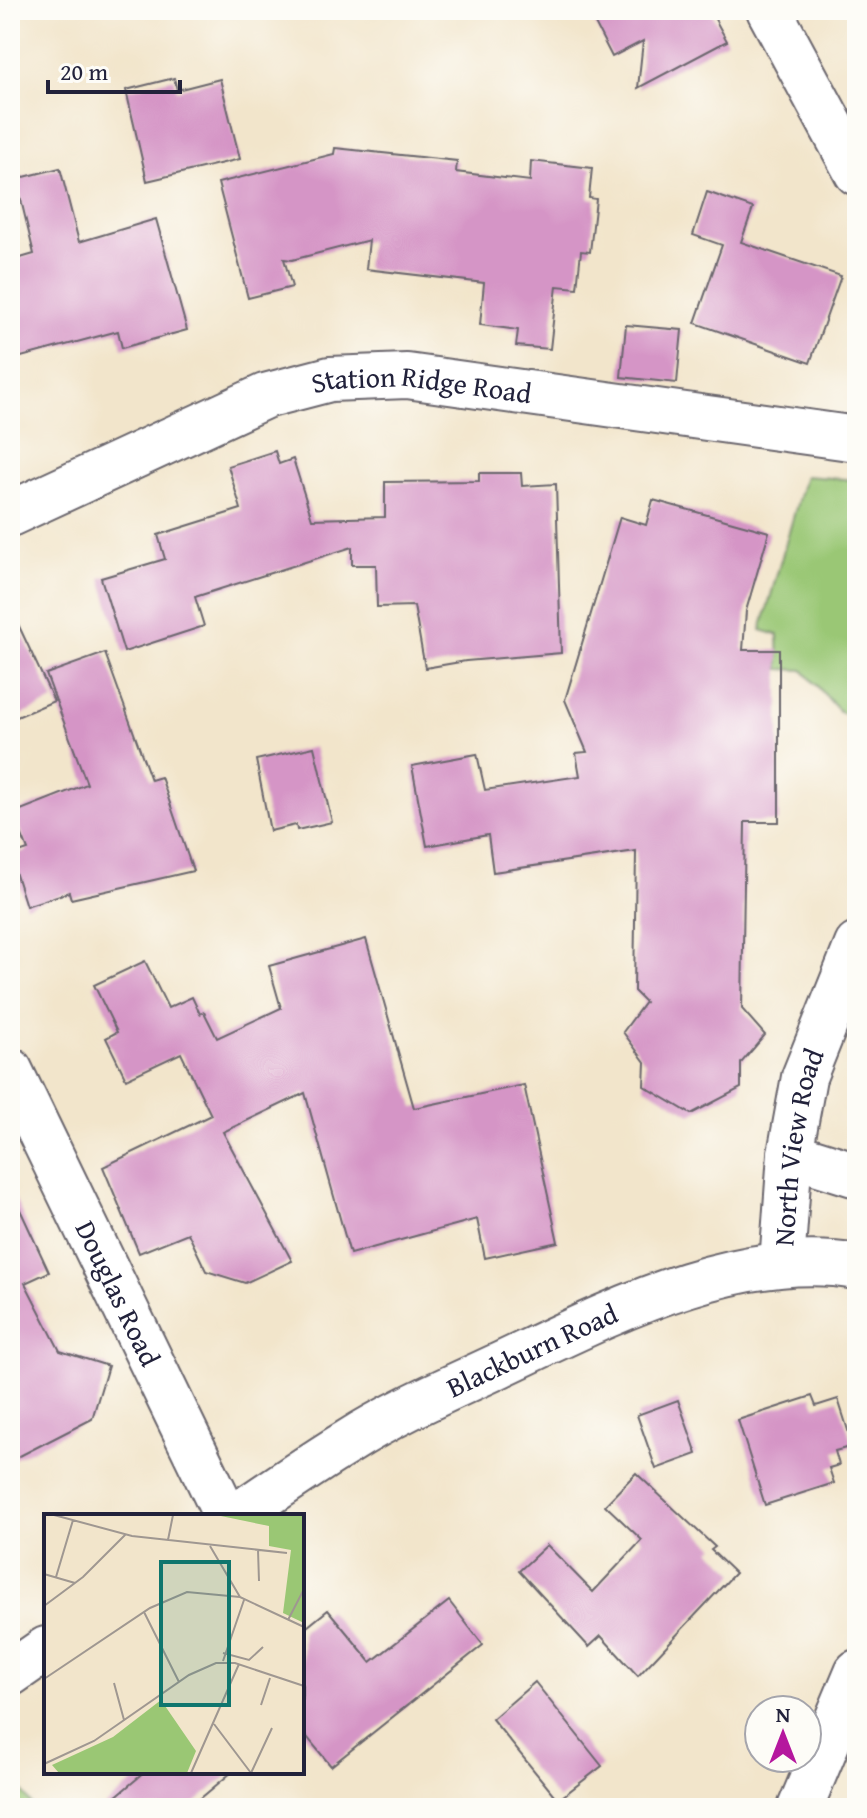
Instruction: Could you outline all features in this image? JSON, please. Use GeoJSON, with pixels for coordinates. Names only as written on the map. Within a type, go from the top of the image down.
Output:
{"type":"FeatureCollection","features":[{"type":"Feature","properties":{"kind":"street"},"geometry":{"type":"LineString","coordinates":[[769,10],[857,173]]}},
{"type":"Feature","properties":{"kind":"street","name":"Station Ridge Road"},"geometry":{"type":"LineString","coordinates":[[10,514],[265,396],[330,379],[407,376],[857,439]]}},
{"type":"Feature","properties":{"kind":"street","name":"North View Road"},"geometry":{"type":"LineString","coordinates":[[782,1264],[790,1154],[804,1077],[857,945]]}},
{"type":"Feature","properties":{"kind":"street","name":"Douglas Road"},"geometry":{"type":"LineString","coordinates":[[10,1070],[225,1514]]}},
{"type":"Feature","properties":{"kind":"street"},"geometry":{"type":"LineString","coordinates":[[790,1154],[857,1175]]}},
{"type":"Feature","properties":{"kind":"street","name":"Blackburn Road"},"geometry":{"type":"LineString","coordinates":[[239,1514],[350,1440],[566,1334],[695,1281],[782,1264],[829,1262],[857,1267]]}},
{"type":"Feature","properties":{"kind":"street"},"geometry":{"type":"LineString","coordinates":[[10,1674],[44,1650]]}},
{"type":"Feature","properties":{"kind":"street"},"geometry":{"type":"LineString","coordinates":[[800,1808],[857,1672]]}},
{"type":"Feature","properties":{"kind":"green space"},"geometry":{"type":"Polygon","coordinates":[[[805,476],[857,480],[857,716],[841,713],[803,670],[779,669],[778,635],[761,630],[805,476]]]}},
{"type":"Feature","properties":{"kind":"green space"},"geometry":{"type":"Polygon","coordinates":[[[10,1773],[34,1808],[10,1808],[10,1773]]]}},
{"type":"Feature","properties":{"kind":"building"},"geometry":{"type":"Polygon","coordinates":[[[588,10],[710,10],[727,41],[638,88],[643,41],[612,57],[588,10]]]}},
{"type":"Feature","properties":{"kind":"building"},"geometry":{"type":"Polygon","coordinates":[[[174,78],[177,90],[220,79],[240,159],[147,181],[126,90],[174,78]]]}},
{"type":"Feature","properties":{"kind":"building"},"geometry":{"type":"Polygon","coordinates":[[[335,148],[457,161],[456,172],[530,181],[531,161],[592,168],[589,198],[596,199],[590,252],[581,251],[577,288],[557,286],[550,349],[516,346],[518,330],[480,325],[484,283],[366,269],[369,240],[292,260],[284,259],[292,287],[248,298],[218,183],[334,154],[335,148]]]}},
{"type":"Feature","properties":{"kind":"building"},"geometry":{"type":"Polygon","coordinates":[[[60,168],[79,242],[156,219],[187,330],[122,348],[118,331],[10,360],[10,261],[34,254],[16,179],[60,168]]]}},
{"type":"Feature","properties":{"kind":"building"},"geometry":{"type":"Polygon","coordinates":[[[707,192],[753,208],[741,242],[841,276],[810,363],[695,323],[722,245],[693,235],[707,192]]]}},
{"type":"Feature","properties":{"kind":"building"},"geometry":{"type":"Polygon","coordinates":[[[626,325],[682,330],[677,383],[621,377],[626,325]]]}},
{"type":"Feature","properties":{"kind":"building"},"geometry":{"type":"Polygon","coordinates":[[[275,451],[279,464],[293,459],[312,519],[385,517],[385,482],[479,481],[479,473],[521,473],[522,486],[556,484],[561,653],[466,661],[425,668],[414,606],[377,607],[376,565],[352,565],[352,547],[195,597],[204,626],[124,652],[101,578],[165,559],[158,535],[241,509],[228,466],[275,451]]]}},
{"type":"Feature","properties":{"kind":"building"},"geometry":{"type":"Polygon","coordinates":[[[653,500],[769,532],[746,611],[743,650],[779,650],[779,822],[745,822],[742,1009],[765,1035],[741,1063],[741,1088],[691,1114],[644,1086],[645,1062],[623,1032],[645,1002],[634,991],[636,851],[493,872],[488,835],[427,846],[412,766],[477,754],[485,790],[580,776],[576,753],[587,752],[565,700],[620,517],[646,525],[653,500]]]}},
{"type":"Feature","properties":{"kind":"building"},"geometry":{"type":"Polygon","coordinates":[[[10,607],[54,701],[10,720],[10,607]]]}},
{"type":"Feature","properties":{"kind":"building"},"geometry":{"type":"Polygon","coordinates":[[[105,653],[151,780],[161,777],[193,871],[71,899],[69,892],[26,906],[10,856],[28,850],[13,813],[87,784],[46,674],[105,653]]]}},
{"type":"Feature","properties":{"kind":"building"},"geometry":{"type":"Polygon","coordinates":[[[314,747],[332,822],[297,830],[296,825],[270,831],[256,760],[314,747]]]}},
{"type":"Feature","properties":{"kind":"building"},"geometry":{"type":"Polygon","coordinates":[[[366,939],[414,1108],[524,1085],[558,1242],[485,1258],[477,1219],[350,1254],[305,1093],[223,1132],[292,1261],[245,1283],[206,1271],[188,1233],[139,1253],[103,1167],[211,1115],[181,1053],[126,1079],[106,1038],[117,1032],[94,985],[145,961],[168,1008],[192,997],[200,1014],[204,1012],[217,1038],[281,1008],[269,966],[366,939]]]}},
{"type":"Feature","properties":{"kind":"building"},"geometry":{"type":"Polygon","coordinates":[[[10,1188],[49,1272],[25,1283],[60,1351],[108,1366],[92,1419],[10,1461],[10,1188]]]}},
{"type":"Feature","properties":{"kind":"building"},"geometry":{"type":"Polygon","coordinates":[[[812,1396],[816,1406],[838,1399],[853,1446],[835,1451],[839,1465],[829,1468],[834,1483],[765,1505],[738,1420],[812,1396]]]}},
{"type":"Feature","properties":{"kind":"building"},"geometry":{"type":"Polygon","coordinates":[[[678,1400],[697,1454],[656,1469],[637,1415],[678,1400]]]}},
{"type":"Feature","properties":{"kind":"building"},"geometry":{"type":"Polygon","coordinates":[[[636,1473],[715,1547],[711,1550],[735,1573],[638,1676],[601,1636],[589,1647],[519,1571],[547,1545],[593,1592],[642,1540],[605,1505],[636,1473]]]}},
{"type":"Feature","properties":{"kind":"building"},"geometry":{"type":"Polygon","coordinates":[[[449,1601],[483,1645],[331,1766],[304,1733],[304,1629],[328,1610],[371,1662],[449,1601]]]}},
{"type":"Feature","properties":{"kind":"building"},"geometry":{"type":"Polygon","coordinates":[[[535,1682],[602,1766],[558,1800],[492,1719],[535,1682]]]}},
{"type":"Feature","properties":{"kind":"building"},"geometry":{"type":"Polygon","coordinates":[[[143,1774],[230,1774],[189,1808],[102,1808],[143,1774]]]}}]}
